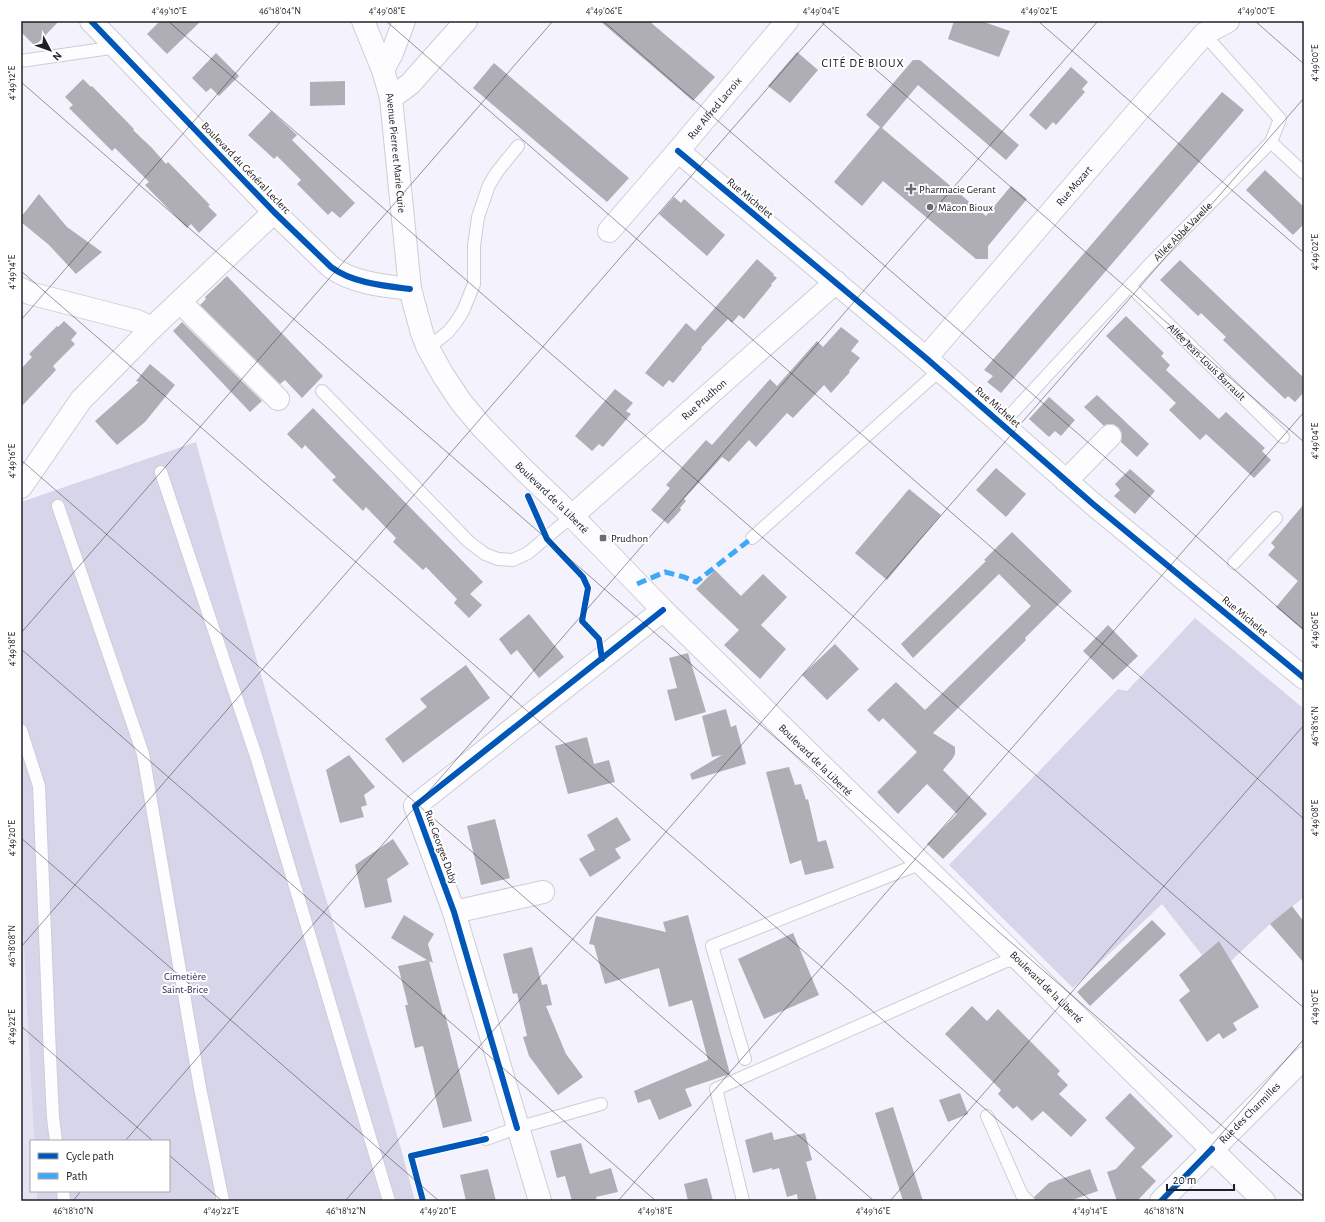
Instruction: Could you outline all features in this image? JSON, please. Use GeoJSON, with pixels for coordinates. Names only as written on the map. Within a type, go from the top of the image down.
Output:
{"type":"FeatureCollection","features":[{"type":"Feature","properties":{"kind":"street","name":"Boulevard du Général Leclerc"},"geometry":{"type":"LineString","coordinates":[[91,21],[274,212],[331,267],[339,273],[370,283],[410,289]]}},
{"type":"Feature","properties":{"kind":"street","name":"Avenue Pierre et Marie Curie"},"geometry":{"type":"LineString","coordinates":[[363,21],[391,98],[410,289]]}},
{"type":"Feature","properties":{"kind":"street"},"geometry":{"type":"LineString","coordinates":[[382,70],[392,53],[404,21]]}},
{"type":"Feature","properties":{"kind":"street"},"geometry":{"type":"LineString","coordinates":[[391,98],[410,84],[466,21]]}},
{"type":"Feature","properties":{"kind":"street","name":"Rue Alfred Lacroix"},"geometry":{"type":"LineString","coordinates":[[609,231],[787,21]]}},
{"type":"Feature","properties":{"kind":"street","name":"Rue Mozart"},"geometry":{"type":"LineString","coordinates":[[933,364],[1203,28],[1228,21]]}},
{"type":"Feature","properties":{"kind":"street","name":"Rue Michelet"},"geometry":{"type":"LineString","coordinates":[[678,151],[933,364],[1066,481],[1304,678]]}},
{"type":"Feature","properties":{"kind":"street","name":"Boulevard du Général Leclerc"},"geometry":{"type":"LineString","coordinates":[[21,487],[82,400],[152,328],[274,212]]}},
{"type":"Feature","properties":{"kind":"street","name":"Rue Prudhon"},"geometry":{"type":"LineString","coordinates":[[572,516],[836,282]]}},
{"type":"Feature","properties":{"kind":"street","name":"Boulevard de la Liberté"},"geometry":{"type":"LineString","coordinates":[[410,289],[422,333],[428,348],[442,375],[461,402],[481,426],[572,516],[663,610],[922,863],[1264,1201]]}},
{"type":"Feature","properties":{"kind":"street"},"geometry":{"type":"LineString","coordinates":[[24,294],[137,321],[152,328]]}},
{"type":"Feature","properties":{"kind":"street"},"geometry":{"type":"LineString","coordinates":[[180,302],[278,399]]}},
{"type":"Feature","properties":{"kind":"street"},"geometry":{"type":"LineString","coordinates":[[1066,481],[1110,436]]}},
{"type":"Feature","properties":{"kind":"street","name":"Rue Georges Duby"},"geometry":{"type":"LineString","coordinates":[[540,1201],[454,912],[415,806],[663,610]]}},
{"type":"Feature","properties":{"kind":"street"},"geometry":{"type":"LineString","coordinates":[[454,912],[543,892]]}},
{"type":"Feature","properties":{"kind":"street","name":"Rue des Charmilles"},"geometry":{"type":"LineString","coordinates":[[1161,1201],[1304,1058]]}},
{"type":"Feature","properties":{"kind":"lane","name":"Allée Abbé Varelle"},"geometry":{"type":"LineString","coordinates":[[1002,424],[1150,264],[1271,142],[1280,119],[1203,28]]}},
{"type":"Feature","properties":{"kind":"lane"},"geometry":{"type":"LineString","coordinates":[[21,61],[117,47]]}},
{"type":"Feature","properties":{"kind":"lane"},"geometry":{"type":"LineString","coordinates":[[1271,142],[1304,173]]}},
{"type":"Feature","properties":{"kind":"lane"},"geometry":{"type":"LineString","coordinates":[[428,348],[448,332],[463,311],[474,284],[474,246],[480,210],[489,185],[497,172],[518,146]]}},
{"type":"Feature","properties":{"kind":"lane","name":"Allée Jean-Louis Barrault"},"geometry":{"type":"LineString","coordinates":[[1130,286],[1283,437]]}},
{"type":"Feature","properties":{"kind":"lane"},"geometry":{"type":"LineString","coordinates":[[752,538],[933,364]]}},
{"type":"Feature","properties":{"kind":"lane"},"geometry":{"type":"LineString","coordinates":[[322,391],[469,542],[486,554],[498,559],[514,560],[528,553],[572,516]]}},
{"type":"Feature","properties":{"kind":"lane"},"geometry":{"type":"LineString","coordinates":[[161,472],[257,759],[389,1201]]}},
{"type":"Feature","properties":{"kind":"lane"},"geometry":{"type":"LineString","coordinates":[[58,506],[143,754],[200,1088],[223,1201]]}},
{"type":"Feature","properties":{"kind":"lane"},"geometry":{"type":"LineString","coordinates":[[1234,563],[1276,518]]}},
{"type":"Feature","properties":{"kind":"lane"},"geometry":{"type":"LineString","coordinates":[[21,730],[39,786],[50,1056],[53,1118],[56,1140]]}},
{"type":"Feature","properties":{"kind":"lane"},"geometry":{"type":"LineString","coordinates":[[745,1059],[712,946],[922,863]]}},
{"type":"Feature","properties":{"kind":"lane"},"geometry":{"type":"LineString","coordinates":[[743,1201],[716,1089],[1006,961],[1020,960]]}},
{"type":"Feature","properties":{"kind":"lane"},"geometry":{"type":"LineString","coordinates":[[486,1139],[518,1128],[601,1104]]}},
{"type":"Feature","properties":{"kind":"lane"},"geometry":{"type":"LineString","coordinates":[[987,1116],[1022,1196],[1028,1201]]}},
{"type":"Feature","properties":{"kind":"shaded area"},"geometry":{"type":"Polygon","coordinates":[[[21,895],[34,1140],[30,1140],[30,1192],[37,1192],[37,1201],[21,1201],[21,895]]]}},
{"type":"Feature","properties":{"kind":"green space","name":"Cimetière Saint-Brice"},"geometry":{"type":"Polygon","coordinates":[[[196,442],[290,777],[405,1162],[415,1201],[37,1201],[37,1192],[170,1192],[170,1140],[34,1140],[21,895],[21,502],[196,442]]]}},
{"type":"Feature","properties":{"kind":"green space"},"geometry":{"type":"Polygon","coordinates":[[[1195,618],[1304,709],[1304,897],[1270,924],[1231,961],[1219,941],[1202,955],[1162,904],[1073,988],[949,865],[1118,689],[1127,691],[1195,618]]]}},
{"type":"Feature","properties":{"kind":"building"},"geometry":{"type":"Polygon","coordinates":[[[21,21],[59,21],[35,46],[21,32],[21,21]]]}},
{"type":"Feature","properties":{"kind":"building"},"geometry":{"type":"Polygon","coordinates":[[[160,21],[201,21],[167,54],[147,34],[160,21]]]}},
{"type":"Feature","properties":{"kind":"building"},"geometry":{"type":"Polygon","coordinates":[[[600,21],[649,21],[715,77],[693,101],[600,21]]]}},
{"type":"Feature","properties":{"kind":"building"},"geometry":{"type":"Polygon","coordinates":[[[954,21],[981,21],[1010,31],[999,57],[948,39],[954,21]]]}},
{"type":"Feature","properties":{"kind":"building"},"geometry":{"type":"Polygon","coordinates":[[[797,52],[818,70],[790,103],[768,86],[797,52]]]}},
{"type":"Feature","properties":{"kind":"building"},"geometry":{"type":"Polygon","coordinates":[[[216,53],[239,76],[219,96],[211,88],[206,92],[192,78],[216,53]]]}},
{"type":"Feature","properties":{"kind":"building"},"geometry":{"type":"Polygon","coordinates":[[[913,60],[920,60],[1019,145],[1006,160],[918,85],[882,128],[986,216],[1011,186],[1027,199],[988,246],[988,259],[976,259],[883,181],[862,206],[834,182],[880,127],[866,115],[913,60]]]}},
{"type":"Feature","properties":{"kind":"building"},"geometry":{"type":"Polygon","coordinates":[[[494,63],[629,178],[607,202],[473,88],[494,63]]]}},
{"type":"Feature","properties":{"kind":"building"},"geometry":{"type":"Polygon","coordinates":[[[1071,67],[1088,82],[1082,89],[1085,92],[1056,125],[1053,122],[1046,130],[1029,115],[1071,67]]]}},
{"type":"Feature","properties":{"kind":"building"},"geometry":{"type":"Polygon","coordinates":[[[83,79],[91,87],[92,86],[134,129],[133,130],[166,164],[168,162],[210,205],[208,206],[217,215],[199,233],[191,224],[187,228],[145,185],[149,182],[115,148],[112,151],[69,108],[73,105],[65,97],[83,79]]]}},
{"type":"Feature","properties":{"kind":"building"},"geometry":{"type":"Polygon","coordinates":[[[345,81],[345,105],[310,106],[310,82],[345,81]]]}},
{"type":"Feature","properties":{"kind":"building"},"geometry":{"type":"Polygon","coordinates":[[[1222,92],[1244,110],[1001,393],[987,382],[993,376],[984,370],[1222,92]]]}},
{"type":"Feature","properties":{"kind":"building"},"geometry":{"type":"Polygon","coordinates":[[[271,111],[297,135],[292,140],[355,203],[340,218],[332,211],[328,215],[297,184],[301,180],[277,156],[274,159],[248,135],[271,111]]]}},
{"type":"Feature","properties":{"kind":"building"},"geometry":{"type":"Polygon","coordinates":[[[1265,170],[1304,207],[1304,224],[1293,235],[1246,190],[1265,170]]]}},
{"type":"Feature","properties":{"kind":"building"},"geometry":{"type":"Polygon","coordinates":[[[39,194],[67,227],[102,252],[76,274],[49,245],[21,222],[21,217],[39,194]]]}},
{"type":"Feature","properties":{"kind":"building"},"geometry":{"type":"Polygon","coordinates":[[[674,197],[681,203],[684,199],[725,235],[707,256],[659,214],[674,197]]]}},
{"type":"Feature","properties":{"kind":"building"},"geometry":{"type":"Polygon","coordinates":[[[757,259],[777,278],[744,319],[739,315],[732,323],[728,319],[701,348],[702,349],[673,383],[669,380],[663,387],[645,373],[686,323],[695,331],[757,259]]]}},
{"type":"Feature","properties":{"kind":"building"},"geometry":{"type":"Polygon","coordinates":[[[1180,260],[1304,378],[1304,392],[1295,402],[1288,396],[1285,399],[1223,340],[1226,337],[1201,313],[1198,316],[1160,280],[1180,260]]]}},
{"type":"Feature","properties":{"kind":"building"},"geometry":{"type":"Polygon","coordinates":[[[227,276],[323,376],[302,398],[285,380],[280,384],[200,305],[206,299],[205,297],[227,276]]]}},
{"type":"Feature","properties":{"kind":"building"},"geometry":{"type":"Polygon","coordinates":[[[1126,316],[1164,353],[1161,356],[1170,365],[1166,370],[1219,419],[1226,412],[1265,448],[1262,451],[1271,460],[1254,478],[1206,434],[1200,440],[1169,410],[1176,403],[1106,336],[1126,316]]]}},
{"type":"Feature","properties":{"kind":"building"},"geometry":{"type":"Polygon","coordinates":[[[64,321],[77,333],[71,340],[75,344],[53,366],[56,370],[21,407],[21,369],[32,357],[29,354],[64,321]]]}},
{"type":"Feature","properties":{"kind":"building"},"geometry":{"type":"Polygon","coordinates":[[[182,322],[262,401],[250,412],[173,331],[182,322]]]}},
{"type":"Feature","properties":{"kind":"building"},"geometry":{"type":"Polygon","coordinates":[[[841,327],[859,341],[851,351],[860,358],[849,371],[850,372],[831,393],[824,385],[793,418],[787,413],[756,447],[749,440],[729,462],[722,457],[684,499],[686,501],[680,508],[681,510],[668,524],[651,510],[670,488],[666,485],[706,440],[712,445],[770,379],[777,386],[817,341],[823,347],[841,327]]]}},
{"type":"Feature","properties":{"kind":"building"},"geometry":{"type":"Polygon","coordinates":[[[150,364],[175,385],[145,422],[117,445],[95,421],[139,382],[136,381],[150,364]]]}},
{"type":"Feature","properties":{"kind":"building"},"geometry":{"type":"Polygon","coordinates":[[[615,389],[633,403],[626,411],[631,414],[603,447],[599,444],[592,451],[575,436],[615,389]]]}},
{"type":"Feature","properties":{"kind":"building"},"geometry":{"type":"Polygon","coordinates":[[[1097,395],[1149,444],[1137,457],[1121,442],[1122,433],[1118,427],[1113,424],[1107,424],[1104,426],[1084,407],[1097,395]]]}},
{"type":"Feature","properties":{"kind":"building"},"geometry":{"type":"Polygon","coordinates":[[[1049,397],[1075,420],[1061,436],[1055,431],[1049,437],[1029,419],[1049,397]]]}},
{"type":"Feature","properties":{"kind":"building"},"geometry":{"type":"Polygon","coordinates":[[[313,408],[483,582],[470,594],[482,605],[469,618],[454,603],[457,599],[426,567],[423,570],[393,542],[396,538],[366,507],[363,511],[332,480],[336,477],[305,445],[302,449],[287,434],[313,408]]]}},
{"type":"Feature","properties":{"kind":"building"},"geometry":{"type":"Polygon","coordinates":[[[996,468],[1026,494],[1006,517],[976,490],[996,468]]]}},
{"type":"Feature","properties":{"kind":"building"},"geometry":{"type":"Polygon","coordinates":[[[1130,469],[1155,491],[1135,514],[1114,496],[1120,490],[1115,484],[1130,469]]]}},
{"type":"Feature","properties":{"kind":"building"},"geometry":{"type":"Polygon","coordinates":[[[909,489],[941,515],[887,580],[855,553],[909,489]]]}},
{"type":"Feature","properties":{"kind":"building"},"geometry":{"type":"Polygon","coordinates":[[[1304,504],[1304,631],[1276,607],[1298,581],[1268,555],[1275,547],[1271,543],[1304,504]]]}},
{"type":"Feature","properties":{"kind":"building"},"geometry":{"type":"Polygon","coordinates":[[[1012,532],[1072,591],[1025,638],[1026,640],[933,733],[955,747],[955,754],[953,758],[943,770],[987,814],[943,859],[927,844],[957,814],[927,784],[898,814],[877,792],[917,752],[883,718],[879,722],[867,710],[896,682],[925,710],[1031,606],[999,574],[913,658],[901,644],[986,561],[984,560],[1012,532]]]}},
{"type":"Feature","properties":{"kind":"building"},"geometry":{"type":"Polygon","coordinates":[[[715,570],[741,596],[763,574],[787,597],[761,625],[786,649],[760,679],[724,645],[739,630],[696,589],[715,570]]]}},
{"type":"Feature","properties":{"kind":"building"},"geometry":{"type":"Polygon","coordinates":[[[529,614],[564,657],[539,678],[517,650],[511,655],[499,639],[529,614]]]}},
{"type":"Feature","properties":{"kind":"building"},"geometry":{"type":"Polygon","coordinates":[[[1108,625],[1138,656],[1113,680],[1083,651],[1108,625]]]}},
{"type":"Feature","properties":{"kind":"building"},"geometry":{"type":"Polygon","coordinates":[[[835,644],[859,669],[827,700],[802,675],[835,644]]]}},
{"type":"Feature","properties":{"kind":"building"},"geometry":{"type":"Polygon","coordinates":[[[688,653],[706,712],[675,721],[667,690],[677,688],[669,658],[688,653]]]}},
{"type":"Feature","properties":{"kind":"building"},"geometry":{"type":"Polygon","coordinates":[[[466,665],[490,698],[403,763],[385,739],[427,707],[420,699],[466,665]]]}},
{"type":"Feature","properties":{"kind":"building"},"geometry":{"type":"Polygon","coordinates":[[[726,709],[731,727],[736,725],[746,764],[692,780],[690,774],[722,755],[712,757],[702,716],[726,709]]]}},
{"type":"Feature","properties":{"kind":"building"},"geometry":{"type":"Polygon","coordinates":[[[587,737],[594,764],[609,760],[615,782],[568,794],[555,746],[587,737]]]}},
{"type":"Feature","properties":{"kind":"building"},"geometry":{"type":"Polygon","coordinates":[[[349,755],[375,787],[364,795],[367,805],[361,807],[364,817],[340,823],[326,770],[349,755]]]}},
{"type":"Feature","properties":{"kind":"building"},"geometry":{"type":"Polygon","coordinates":[[[789,767],[795,785],[801,784],[806,800],[808,799],[818,842],[826,840],[834,868],[805,875],[801,860],[790,864],[766,772],[789,767]]]}},
{"type":"Feature","properties":{"kind":"building"},"geometry":{"type":"Polygon","coordinates":[[[617,817],[631,840],[615,849],[621,858],[590,877],[579,859],[595,850],[587,835],[617,817]]]}},
{"type":"Feature","properties":{"kind":"building"},"geometry":{"type":"Polygon","coordinates":[[[495,819],[510,878],[481,885],[467,826],[495,819]]]}},
{"type":"Feature","properties":{"kind":"building"},"geometry":{"type":"Polygon","coordinates":[[[393,839],[409,864],[387,879],[392,902],[365,908],[355,865],[393,839]]]}},
{"type":"Feature","properties":{"kind":"building"},"geometry":{"type":"Polygon","coordinates":[[[1292,906],[1304,922],[1304,963],[1270,924],[1292,906]]]}},
{"type":"Feature","properties":{"kind":"building"},"geometry":{"type":"Polygon","coordinates":[[[404,915],[434,934],[428,944],[433,963],[429,961],[443,1015],[445,1014],[472,1121],[443,1128],[423,1046],[415,1048],[405,1005],[408,1005],[398,966],[427,960],[391,938],[404,915]]]}},
{"type":"Feature","properties":{"kind":"building"},"geometry":{"type":"Polygon","coordinates":[[[688,915],[730,1074],[685,1089],[692,1106],[659,1120],[650,1099],[638,1103],[634,1091],[708,1060],[692,1000],[669,1007],[659,968],[605,984],[594,945],[589,944],[596,916],[666,932],[663,922],[688,915]]]}},
{"type":"Feature","properties":{"kind":"building"},"geometry":{"type":"Polygon","coordinates":[[[1152,920],[1166,934],[1090,1006],[1077,992],[1152,920]]]}},
{"type":"Feature","properties":{"kind":"building"},"geometry":{"type":"Polygon","coordinates":[[[793,933],[819,995],[764,1019],[738,959],[793,933]]]}},
{"type":"Feature","properties":{"kind":"building"},"geometry":{"type":"Polygon","coordinates":[[[1219,941],[1259,1007],[1233,1023],[1237,1030],[1223,1039],[1219,1033],[1207,1042],[1179,1000],[1190,991],[1179,975],[1219,941]]]}},
{"type":"Feature","properties":{"kind":"building"},"geometry":{"type":"Polygon","coordinates":[[[532,947],[542,985],[547,984],[552,1005],[546,1006],[566,1054],[583,1077],[558,1095],[529,1056],[523,1037],[527,1036],[517,993],[513,994],[503,954],[532,947]]]}},
{"type":"Feature","properties":{"kind":"building"},"geometry":{"type":"Polygon","coordinates":[[[972,1006],[987,1021],[998,1009],[1060,1071],[1057,1074],[1068,1085],[1059,1094],[1087,1120],[1071,1137],[1043,1111],[1032,1121],[1017,1106],[1013,1109],[998,1094],[1001,1090],[945,1034],[972,1006]]]}},
{"type":"Feature","properties":{"kind":"building"},"geometry":{"type":"Polygon","coordinates":[[[960,1093],[968,1114],[948,1122],[939,1100],[960,1093]]]}},
{"type":"Feature","properties":{"kind":"building"},"geometry":{"type":"Polygon","coordinates":[[[1130,1093],[1173,1136],[1141,1167],[1156,1181],[1137,1201],[1117,1201],[1107,1172],[1116,1169],[1135,1148],[1105,1118],[1130,1093]]]}},
{"type":"Feature","properties":{"kind":"building"},"geometry":{"type":"Polygon","coordinates":[[[893,1107],[923,1201],[903,1201],[875,1113],[893,1107]]]}},
{"type":"Feature","properties":{"kind":"building"},"geometry":{"type":"Polygon","coordinates":[[[772,1132],[774,1140],[805,1133],[812,1160],[806,1162],[817,1201],[798,1201],[797,1194],[787,1197],[779,1168],[772,1170],[772,1168],[753,1173],[745,1140],[772,1132]]]}},
{"type":"Feature","properties":{"kind":"building"},"geometry":{"type":"Polygon","coordinates":[[[581,1143],[590,1174],[611,1168],[618,1192],[596,1197],[597,1201],[572,1201],[565,1176],[557,1178],[550,1151],[581,1143]]]}},
{"type":"Feature","properties":{"kind":"building"},"geometry":{"type":"Polygon","coordinates":[[[488,1169],[496,1201],[466,1201],[460,1175],[488,1169]]]}},
{"type":"Feature","properties":{"kind":"building"},"geometry":{"type":"Polygon","coordinates":[[[1090,1169],[1098,1191],[1069,1201],[1035,1201],[1034,1197],[1049,1183],[1090,1169]]]}},
{"type":"Feature","properties":{"kind":"building"},"geometry":{"type":"Polygon","coordinates":[[[707,1178],[713,1201],[688,1201],[684,1184],[707,1178]]]}},
{"type":"Feature","properties":{"kind":"marked path"},"geometry":{"type":"LineString","coordinates":[[637,584],[665,572],[696,582],[752,538]]}},
{"type":"Feature","properties":{"kind":"cycle path"},"geometry":{"type":"LineString","coordinates":[[91,21],[274,212],[331,267],[349,277],[369,283],[410,289]]}},
{"type":"Feature","properties":{"kind":"cycle path"},"geometry":{"type":"LineString","coordinates":[[678,151],[926,358],[1093,504],[1304,678]]}},
{"type":"Feature","properties":{"kind":"cycle path"},"geometry":{"type":"LineString","coordinates":[[528,496],[547,539],[583,577],[588,588],[582,621],[599,639],[602,659]]}},
{"type":"Feature","properties":{"kind":"cycle path"},"geometry":{"type":"LineString","coordinates":[[517,1128],[454,912],[415,806],[663,610]]}},
{"type":"Feature","properties":{"kind":"cycle path"},"geometry":{"type":"LineString","coordinates":[[423,1201],[411,1156],[486,1139]]}},
{"type":"Feature","properties":{"kind":"cycle path"},"geometry":{"type":"LineString","coordinates":[[1161,1201],[1212,1149]]}},
{"type":"Feature","properties":{"kind":"place","name":"Pharmacie Gerant"},"geometry":{"type":"Point","coordinates":[911,189]}},
{"type":"Feature","properties":{"kind":"place","name":"Mâcon Bioux"},"geometry":{"type":"Point","coordinates":[930,207]}},
{"type":"Feature","properties":{"kind":"place","name":"Prudhon"},"geometry":{"type":"Point","coordinates":[603,538]}},
{"type":"Feature","properties":{"kind":"district","name":"CITÉ DE BIOUX"},"geometry":{"type":"Point","coordinates":[863,63]}}]}
